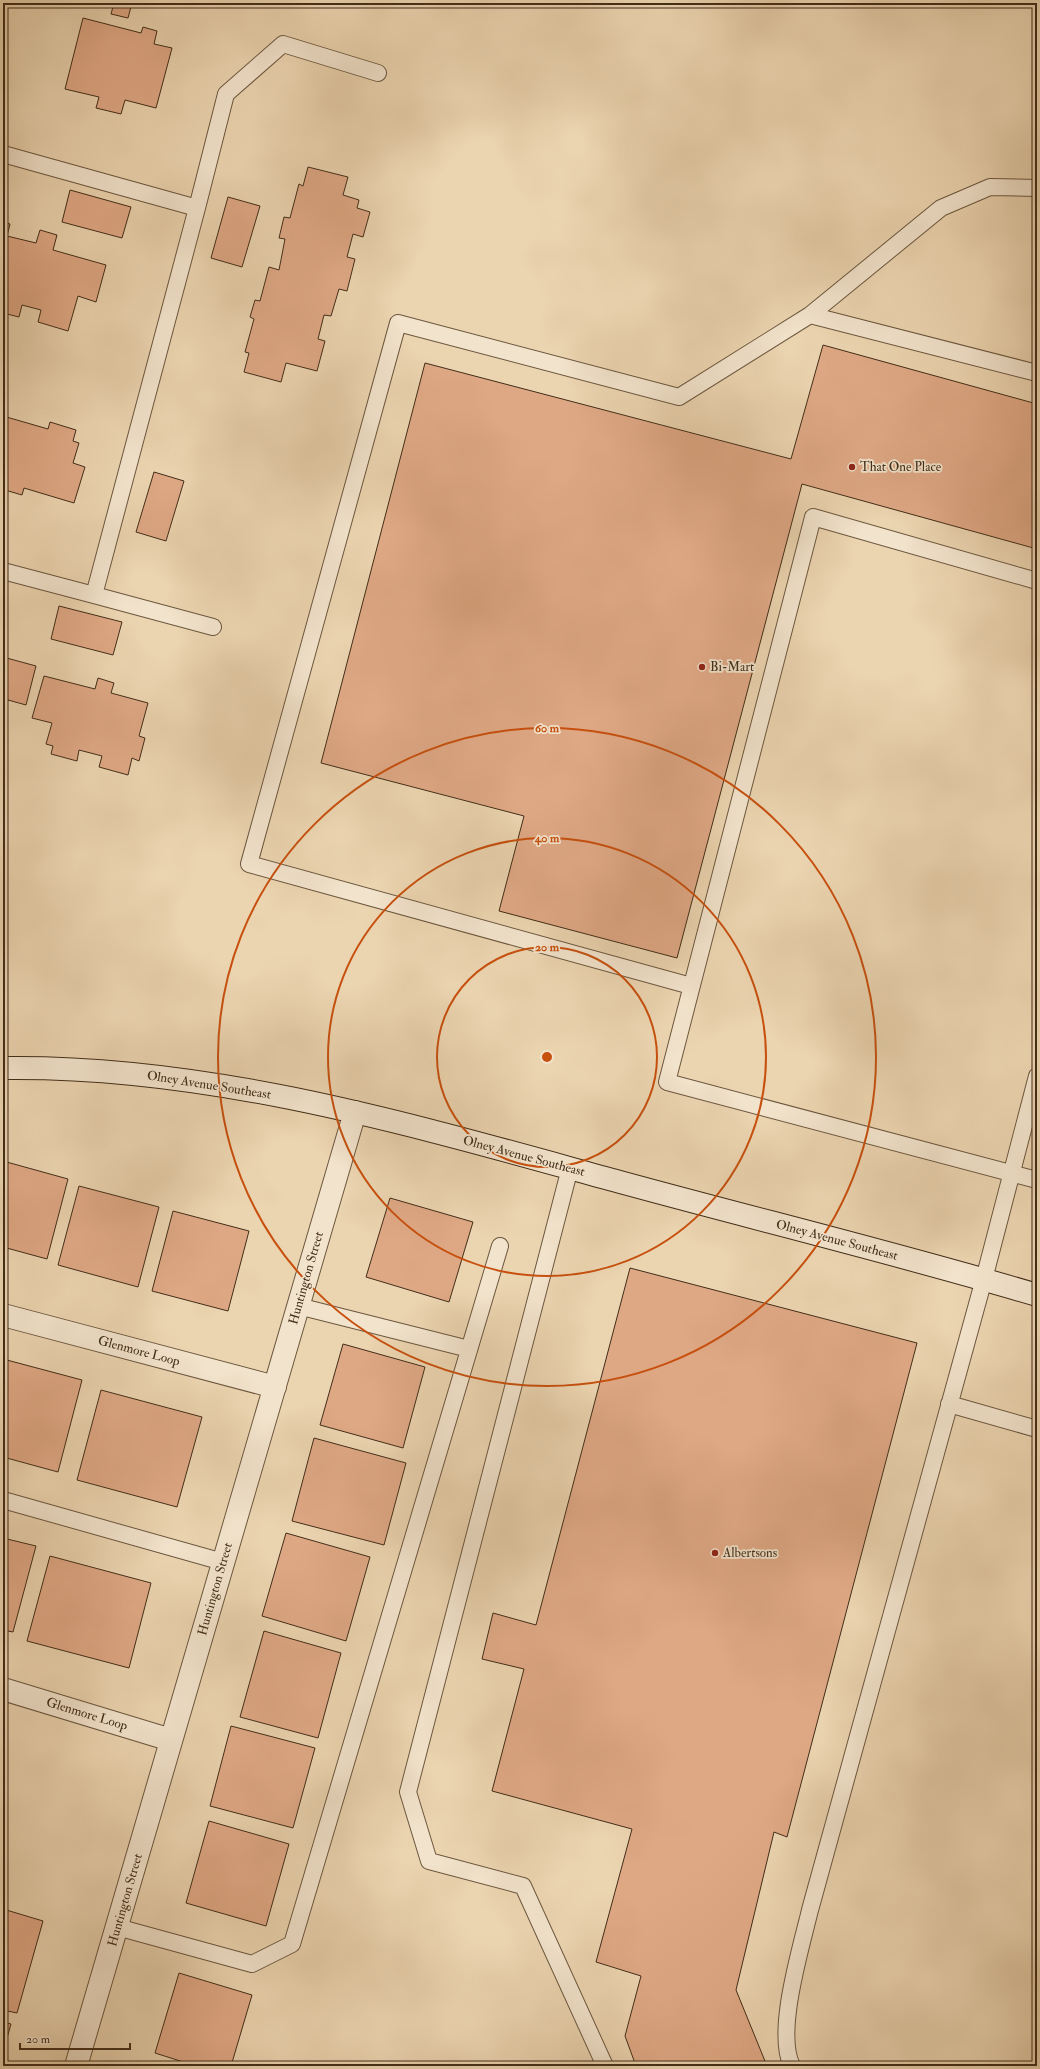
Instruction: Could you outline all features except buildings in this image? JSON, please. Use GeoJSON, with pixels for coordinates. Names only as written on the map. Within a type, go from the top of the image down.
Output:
{"type":"FeatureCollection","features":[{"type":"Feature","properties":{"kind":"street","name":"Olney Avenue Southeast"},"geometry":{"type":"LineString","coordinates":[[3,1068],[130,1073],[224,1085],[355,1112],[984,1279],[1037,1295]]}},
{"type":"Feature","properties":{"kind":"street","name":"Huntington Street"},"geometry":{"type":"LineString","coordinates":[[76,2066],[355,1112]]}},
{"type":"Feature","properties":{"kind":"street","name":"Glenmore Loop"},"geometry":{"type":"LineString","coordinates":[[3,1315],[275,1387]]}},
{"type":"Feature","properties":{"kind":"street","name":"Glenmore Loop"},"geometry":{"type":"LineString","coordinates":[[3,1689],[171,1740]]}},
{"type":"Feature","properties":{"kind":"lane"},"geometry":{"type":"LineString","coordinates":[[94,596],[226,94],[283,44],[378,73]]}},
{"type":"Feature","properties":{"kind":"lane"},"geometry":{"type":"LineString","coordinates":[[3,154],[197,208]]}},
{"type":"Feature","properties":{"kind":"lane"},"geometry":{"type":"LineString","coordinates":[[692,986],[250,864],[398,323],[679,396],[810,315],[941,208],[990,186],[1037,188]]}},
{"type":"Feature","properties":{"kind":"lane"},"geometry":{"type":"LineString","coordinates":[[810,315],[1037,373]]}},
{"type":"Feature","properties":{"kind":"lane"},"geometry":{"type":"LineString","coordinates":[[1037,581],[813,517],[742,797],[667,1082],[1037,1180]]}},
{"type":"Feature","properties":{"kind":"lane"},"geometry":{"type":"LineString","coordinates":[[3,572],[213,627]]}},
{"type":"Feature","properties":{"kind":"lane"},"geometry":{"type":"LineString","coordinates":[[792,2066],[788,2057],[787,2008],[810,1910],[984,1279],[1037,1076]]}},
{"type":"Feature","properties":{"kind":"lane"},"geometry":{"type":"LineString","coordinates":[[570,1168],[408,1792],[429,1861],[524,1886],[605,2066]]}},
{"type":"Feature","properties":{"kind":"lane"},"geometry":{"type":"LineString","coordinates":[[117,1927],[252,1964],[292,1944],[500,1246]]}},
{"type":"Feature","properties":{"kind":"lane"},"geometry":{"type":"LineString","coordinates":[[298,1306],[469,1349]]}},
{"type":"Feature","properties":{"kind":"lane"},"geometry":{"type":"LineString","coordinates":[[949,1404],[1037,1430]]}},
{"type":"Feature","properties":{"kind":"lane"},"geometry":{"type":"LineString","coordinates":[[3,1500],[223,1562]]}},
{"type":"Feature","properties":{"kind":"place","name":"That One Place"},"geometry":{"type":"Point","coordinates":[852,467]}},
{"type":"Feature","properties":{"kind":"place","name":"Bi-Mart"},"geometry":{"type":"Point","coordinates":[702,667]}},
{"type":"Feature","properties":{"kind":"place","name":"Albertsons"},"geometry":{"type":"Point","coordinates":[715,1553]}}]}
